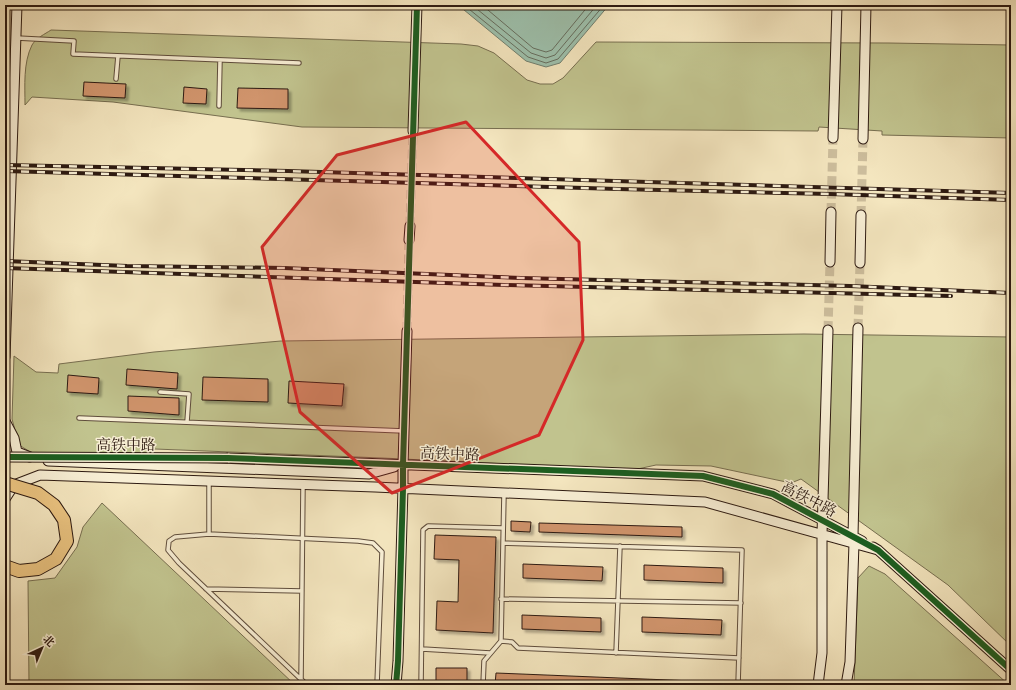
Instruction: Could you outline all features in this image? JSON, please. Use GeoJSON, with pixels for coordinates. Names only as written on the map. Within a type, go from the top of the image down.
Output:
{"type":"FeatureCollection","features":[{"type":"Feature","properties":{"kind":"highway"},"geometry":{"type":"LineString","coordinates":[[5,483],[38,493],[54,505],[64,520],[67,541],[56,559],[38,570],[19,571],[5,566]]}},
{"type":"Feature","properties":{"kind":"street"},"geometry":{"type":"LineString","coordinates":[[5,357],[17,5]]}},
{"type":"Feature","properties":{"kind":"street"},"geometry":{"type":"LineString","coordinates":[[413,131],[417,5]]}},
{"type":"Feature","properties":{"kind":"street"},"geometry":{"type":"LineString","coordinates":[[833,138],[836,5]]}},
{"type":"Feature","properties":{"kind":"street"},"geometry":{"type":"LineString","coordinates":[[863,140],[866,5]]}},
{"type":"Feature","properties":{"kind":"street"},"geometry":{"type":"LineString","coordinates":[[830,262],[831,212]]}},
{"type":"Feature","properties":{"kind":"street"},"geometry":{"type":"LineString","coordinates":[[860,263],[861,214]]}},
{"type":"Feature","properties":{"kind":"street"},"geometry":{"type":"LineString","coordinates":[[409,240],[410,226]]}},
{"type":"Feature","properties":{"kind":"street"},"geometry":{"type":"LineString","coordinates":[[846,685],[850,662],[858,328]]}},
{"type":"Feature","properties":{"kind":"street"},"geometry":{"type":"LineString","coordinates":[[818,685],[822,653],[822,534],[828,330]]}},
{"type":"Feature","properties":{"kind":"street"},"geometry":{"type":"LineString","coordinates":[[396,685],[398,661],[407,331]]}},
{"type":"Feature","properties":{"kind":"street","name":"高铁中路"},"geometry":{"type":"LineString","coordinates":[[5,421],[14,438],[17,452],[37,461],[369,474],[403,465]]}},
{"type":"Feature","properties":{"kind":"street","name":"高铁中路"},"geometry":{"type":"LineString","coordinates":[[5,457],[228,458],[703,476],[774,494],[823,520],[854,540],[878,550],[1011,670]]}},
{"type":"Feature","properties":{"kind":"street","name":"高铁中路"},"geometry":{"type":"LineString","coordinates":[[5,499],[14,485],[40,475],[504,492],[705,502],[822,534],[854,540]]}},
{"type":"Feature","properties":{"kind":"lane"},"geometry":{"type":"LineString","coordinates":[[16,38],[74,41],[73,54],[299,63]]}},
{"type":"Feature","properties":{"kind":"lane"},"geometry":{"type":"LineString","coordinates":[[116,79],[118,56]]}},
{"type":"Feature","properties":{"kind":"lane"},"geometry":{"type":"LineString","coordinates":[[219,106],[220,60]]}},
{"type":"Feature","properties":{"kind":"lane"},"geometry":{"type":"LineString","coordinates":[[160,392],[188,394],[187,422]]}},
{"type":"Feature","properties":{"kind":"lane"},"geometry":{"type":"LineString","coordinates":[[79,418],[404,430]]}},
{"type":"Feature","properties":{"kind":"lane"},"geometry":{"type":"LineString","coordinates":[[209,482],[209,534]]}},
{"type":"Feature","properties":{"kind":"lane"},"geometry":{"type":"LineString","coordinates":[[301,680],[303,485]]}},
{"type":"Feature","properties":{"kind":"lane"},"geometry":{"type":"LineString","coordinates":[[483,685],[484,661],[501,641],[504,492]]}},
{"type":"Feature","properties":{"kind":"lane"},"geometry":{"type":"LineString","coordinates":[[422,685],[423,530],[428,526],[503,528]]}},
{"type":"Feature","properties":{"kind":"lane"},"geometry":{"type":"LineString","coordinates":[[308,685],[179,563],[168,550],[169,541],[175,536],[209,534],[373,543],[382,552],[377,685]]}},
{"type":"Feature","properties":{"kind":"lane"},"geometry":{"type":"LineString","coordinates":[[503,543],[742,550],[738,685]]}},
{"type":"Feature","properties":{"kind":"lane"},"geometry":{"type":"LineString","coordinates":[[616,653],[620,546]]}},
{"type":"Feature","properties":{"kind":"lane"},"geometry":{"type":"LineString","coordinates":[[206,589],[302,591]]}},
{"type":"Feature","properties":{"kind":"lane"},"geometry":{"type":"LineString","coordinates":[[502,599],[741,604]]}},
{"type":"Feature","properties":{"kind":"lane"},"geometry":{"type":"LineString","coordinates":[[501,641],[512,642],[518,648],[739,658]]}},
{"type":"Feature","properties":{"kind":"lane"},"geometry":{"type":"LineString","coordinates":[[422,649],[490,653]]}},
{"type":"Feature","properties":{"kind":"highlighted area"},"geometry":{"type":"Polygon","coordinates":[[[466,122],[579,242],[583,340],[539,435],[392,493],[300,412],[262,247],[337,155],[466,122]]]}},
{"type":"Feature","properties":{"kind":"shaded area"},"geometry":{"type":"Polygon","coordinates":[[[51,30],[461,44],[478,46],[494,53],[527,80],[540,84],[553,84],[563,78],[596,42],[1011,45],[1011,138],[882,135],[882,131],[819,127],[818,131],[302,127],[113,102],[32,97],[25,105],[25,75],[29,52],[36,40],[51,30]]]}},
{"type":"Feature","properties":{"kind":"shaded area"},"geometry":{"type":"Polygon","coordinates":[[[804,334],[1011,337],[1011,646],[948,585],[801,479],[791,483],[711,466],[656,465],[633,470],[155,449],[149,454],[32,453],[19,445],[12,419],[14,356],[36,372],[58,373],[59,364],[154,352],[281,341],[804,334]]]}},
{"type":"Feature","properties":{"kind":"shaded area"},"geometry":{"type":"Polygon","coordinates":[[[102,503],[295,685],[29,685],[28,581],[55,578],[77,547],[83,527],[102,503]]]}},
{"type":"Feature","properties":{"kind":"shaded area"},"geometry":{"type":"Polygon","coordinates":[[[869,566],[885,574],[1009,685],[854,685],[858,578],[869,566]]]}},
{"type":"Feature","properties":{"kind":"water"},"geometry":{"type":"Polygon","coordinates":[[[458,5],[609,5],[560,63],[546,67],[526,61],[458,5]]]}},
{"type":"Feature","properties":{"kind":"building"},"geometry":{"type":"Polygon","coordinates":[[[84,82],[126,84],[125,98],[83,96],[84,82]]]}},
{"type":"Feature","properties":{"kind":"building"},"geometry":{"type":"Polygon","coordinates":[[[184,87],[207,89],[206,104],[183,103],[184,87]]]}},
{"type":"Feature","properties":{"kind":"building"},"geometry":{"type":"Polygon","coordinates":[[[238,88],[288,89],[288,109],[237,108],[238,88]]]}},
{"type":"Feature","properties":{"kind":"building"},"geometry":{"type":"Polygon","coordinates":[[[127,369],[178,373],[177,389],[126,385],[127,369]]]}},
{"type":"Feature","properties":{"kind":"building"},"geometry":{"type":"Polygon","coordinates":[[[68,375],[99,378],[98,394],[67,392],[68,375]]]}},
{"type":"Feature","properties":{"kind":"building"},"geometry":{"type":"Polygon","coordinates":[[[203,377],[268,379],[268,402],[202,400],[203,377]]]}},
{"type":"Feature","properties":{"kind":"building"},"geometry":{"type":"Polygon","coordinates":[[[289,381],[344,384],[342,406],[288,403],[289,381]]]}},
{"type":"Feature","properties":{"kind":"building"},"geometry":{"type":"Polygon","coordinates":[[[128,396],[179,398],[179,415],[128,411],[128,396]]]}},
{"type":"Feature","properties":{"kind":"building"},"geometry":{"type":"Polygon","coordinates":[[[511,521],[531,522],[530,532],[511,531],[511,521]]]}},
{"type":"Feature","properties":{"kind":"building"},"geometry":{"type":"Polygon","coordinates":[[[539,523],[682,527],[682,537],[539,532],[539,523]]]}},
{"type":"Feature","properties":{"kind":"building"},"geometry":{"type":"Polygon","coordinates":[[[435,535],[496,537],[493,633],[436,630],[437,601],[458,602],[459,560],[434,559],[435,535]]]}},
{"type":"Feature","properties":{"kind":"building"},"geometry":{"type":"Polygon","coordinates":[[[523,564],[603,567],[602,581],[523,578],[523,564]]]}},
{"type":"Feature","properties":{"kind":"building"},"geometry":{"type":"Polygon","coordinates":[[[644,565],[723,568],[723,583],[644,580],[644,565]]]}},
{"type":"Feature","properties":{"kind":"building"},"geometry":{"type":"Polygon","coordinates":[[[522,615],[601,618],[601,632],[522,629],[522,615]]]}},
{"type":"Feature","properties":{"kind":"building"},"geometry":{"type":"Polygon","coordinates":[[[642,617],[722,620],[721,635],[642,632],[642,617]]]}},
{"type":"Feature","properties":{"kind":"building"},"geometry":{"type":"Polygon","coordinates":[[[436,668],[467,668],[467,685],[436,685],[436,668]]]}},
{"type":"Feature","properties":{"kind":"building"},"geometry":{"type":"Polygon","coordinates":[[[496,673],[718,682],[717,685],[495,685],[496,673]]]}},
{"type":"Feature","properties":{"kind":"tunnel"},"geometry":{"type":"LineString","coordinates":[[410,226],[413,131]]}},
{"type":"Feature","properties":{"kind":"tunnel"},"geometry":{"type":"LineString","coordinates":[[831,212],[833,138]]}},
{"type":"Feature","properties":{"kind":"tunnel"},"geometry":{"type":"LineString","coordinates":[[861,215],[863,139]]}},
{"type":"Feature","properties":{"kind":"tunnel"},"geometry":{"type":"LineString","coordinates":[[407,331],[409,240]]}},
{"type":"Feature","properties":{"kind":"tunnel"},"geometry":{"type":"LineString","coordinates":[[828,330],[830,262]]}},
{"type":"Feature","properties":{"kind":"tunnel"},"geometry":{"type":"LineString","coordinates":[[858,328],[860,263]]}},
{"type":"Feature","properties":{"kind":"railway"},"geometry":{"type":"LineString","coordinates":[[5,165],[288,171],[1011,193]]}},
{"type":"Feature","properties":{"kind":"railway"},"geometry":{"type":"LineString","coordinates":[[5,171],[1011,200]]}},
{"type":"Feature","properties":{"kind":"railway"},"geometry":{"type":"LineString","coordinates":[[5,261],[127,266],[284,268],[521,278],[850,286],[1011,293]]}},
{"type":"Feature","properties":{"kind":"railway"},"geometry":{"type":"LineString","coordinates":[[5,268],[504,285],[951,296]]}},
{"type":"Feature","properties":{"kind":"cycle path"},"geometry":{"type":"LineString","coordinates":[[396,685],[398,661],[417,5]]}},
{"type":"Feature","properties":{"kind":"cycle path"},"geometry":{"type":"LineString","coordinates":[[5,457],[228,458],[703,476],[773,494],[878,550],[1011,670]]}}]}
